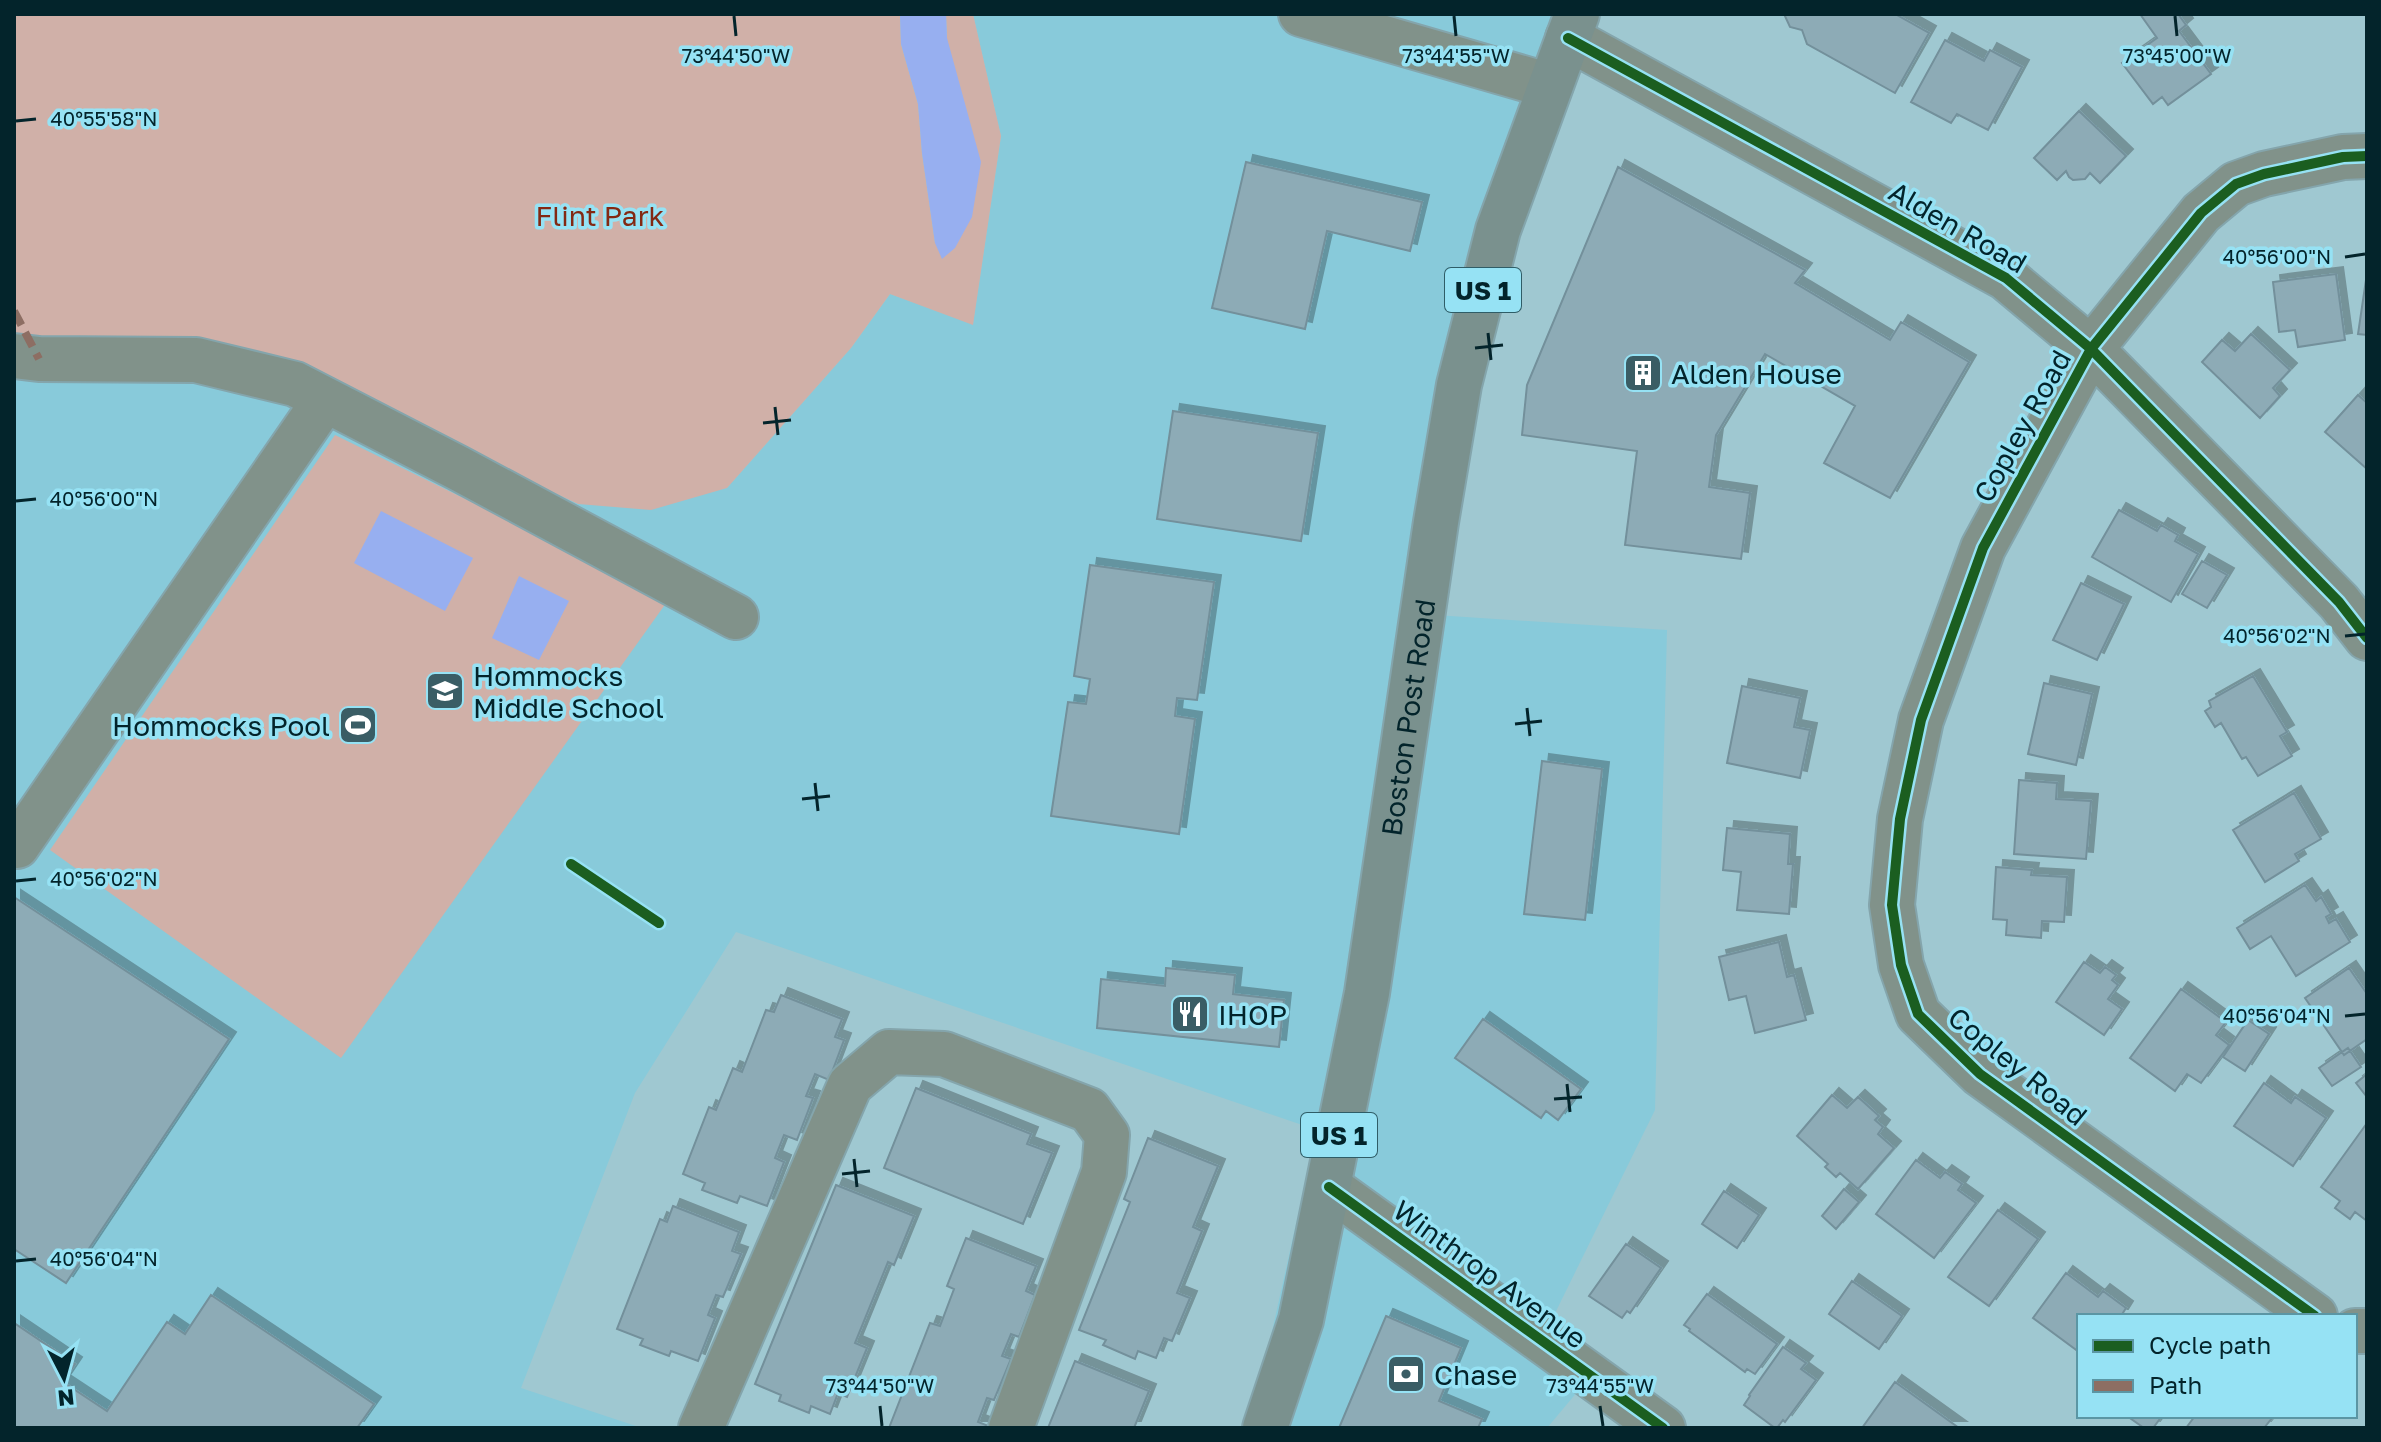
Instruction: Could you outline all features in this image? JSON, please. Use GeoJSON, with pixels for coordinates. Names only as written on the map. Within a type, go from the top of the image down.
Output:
{"type":"FeatureCollection","features":[{"type":"Feature","properties":{"kind":"main road","name":"Boston Post Road"},"geometry":{"type":"LineString","coordinates":[[1265,1428],[1301,1320],[1367,993],[1459,385],[1498,230],[1572,26]]}},
{"type":"Feature","properties":{"kind":"street"},"geometry":{"type":"LineString","coordinates":[[1301,14],[1550,86]]}},
{"type":"Feature","properties":{"kind":"street","name":"Alden Road"},"geometry":{"type":"LineString","coordinates":[[1572,26],[2006,278],[2091,349],[2339,602],[2367,638]]}},
{"type":"Feature","properties":{"kind":"street","name":"Copley Road"},"geometry":{"type":"LineString","coordinates":[[2312,1314],[1980,1074],[1918,1014],[1901,965],[1892,905],[1900,819],[1921,720],[1983,548],[2091,349],[2201,213],[2236,184],[2264,174],[2343,157],[2367,156]]}},
{"type":"Feature","properties":{"kind":"street"},"geometry":{"type":"LineString","coordinates":[[14,356],[39,359],[196,360],[295,384],[736,617]]}},
{"type":"Feature","properties":{"kind":"street"},"geometry":{"type":"LineString","coordinates":[[14,845],[17,846],[325,400]]}},
{"type":"Feature","properties":{"kind":"street"},"geometry":{"type":"LineString","coordinates":[[701,1428],[850,1085],[889,1052],[944,1054],[1089,1110],[1107,1135],[1104,1172],[1011,1428]]}},
{"type":"Feature","properties":{"kind":"street","name":"Winthrop Avenue"},"geometry":{"type":"LineString","coordinates":[[1329,1187],[1663,1428]]}},
{"type":"Feature","properties":{"kind":"shaded area"},"geometry":{"type":"Polygon","coordinates":[[[900,14],[946,14],[947,38],[981,162],[972,217],[955,248],[942,259],[935,243],[918,104],[901,44],[900,14]]]}},
{"type":"Feature","properties":{"kind":"shaded area"},"geometry":{"type":"Polygon","coordinates":[[[973,14],[1573,14],[1507,247],[1435,615],[1667,630],[1655,1110],[1532,1360],[1578,1391],[1547,1428],[1248,1428],[1317,1130],[736,932],[635,1093],[521,1388],[642,1428],[14,1428],[14,339],[727,488],[851,348],[890,294],[973,324],[1001,136],[973,14]]]}},
{"type":"Feature","properties":{"kind":"shaded area"},"geometry":{"type":"Polygon","coordinates":[[[381,511],[473,558],[445,611],[354,563],[381,511]]]}},
{"type":"Feature","properties":{"kind":"shaded area"},"geometry":{"type":"Polygon","coordinates":[[[519,576],[569,601],[539,660],[492,638],[519,576]]]}},
{"type":"Feature","properties":{"kind":"green space","name":"Flint Park"},"geometry":{"type":"Polygon","coordinates":[[[14,14],[900,14],[901,44],[918,104],[935,243],[946,14],[973,14],[1001,136],[973,325],[890,294],[851,348],[727,488],[651,510],[578,504],[318,381],[14,338],[14,14]]]}},
{"type":"Feature","properties":{"kind":"green space","name":"Hommocks Pool"},"geometry":{"type":"Polygon","coordinates":[[[335,435],[669,599],[341,1058],[50,850],[335,435]]]}},
{"type":"Feature","properties":{"kind":"building"},"geometry":{"type":"Polygon","coordinates":[[[1784,14],[1895,14],[1929,33],[1895,93],[1807,44],[1802,30],[1790,27],[1784,14]]]}},
{"type":"Feature","properties":{"kind":"building"},"geometry":{"type":"Polygon","coordinates":[[[2140,14],[2178,14],[2186,25],[2179,31],[2211,74],[2168,105],[2162,97],[2153,104],[2122,63],[2157,38],[2140,14]]]}},
{"type":"Feature","properties":{"kind":"building"},"geometry":{"type":"Polygon","coordinates":[[[1945,40],[1984,61],[1990,50],[2022,67],[1988,130],[1957,114],[1951,123],[1911,102],[1945,40]]]}},
{"type":"Feature","properties":{"kind":"building"},"geometry":{"type":"Polygon","coordinates":[[[2079,111],[2126,156],[2100,183],[2090,173],[2085,179],[2073,180],[2066,171],[2057,180],[2034,158],[2079,111]]]}},
{"type":"Feature","properties":{"kind":"building"},"geometry":{"type":"Polygon","coordinates":[[[1246,162],[1422,202],[1410,251],[1327,231],[1305,329],[1212,308],[1246,162]]]}},
{"type":"Feature","properties":{"kind":"building","name":"Alden House"},"geometry":{"type":"Polygon","coordinates":[[[1618,167],[1805,270],[1795,283],[1890,340],[1901,322],[1969,362],[1890,498],[1824,463],[1855,406],[1765,354],[1716,435],[1709,487],[1750,493],[1741,559],[1625,545],[1637,451],[1522,435],[1527,385],[1618,167]]]}},
{"type":"Feature","properties":{"kind":"building"},"geometry":{"type":"Polygon","coordinates":[[[2367,273],[2367,335],[2358,334],[2367,273]]]}},
{"type":"Feature","properties":{"kind":"building"},"geometry":{"type":"Polygon","coordinates":[[[2336,274],[2345,340],[2298,347],[2295,330],[2279,332],[2273,282],[2336,274]]]}},
{"type":"Feature","properties":{"kind":"building"},"geometry":{"type":"Polygon","coordinates":[[[2251,334],[2290,370],[2273,388],[2280,396],[2260,418],[2202,362],[2222,340],[2235,351],[2251,334]]]}},
{"type":"Feature","properties":{"kind":"building"},"geometry":{"type":"Polygon","coordinates":[[[2358,395],[2367,403],[2367,469],[2325,432],[2358,395]]]}},
{"type":"Feature","properties":{"kind":"building"},"geometry":{"type":"Polygon","coordinates":[[[1173,411],[1318,433],[1301,541],[1157,519],[1173,411]]]}},
{"type":"Feature","properties":{"kind":"building"},"geometry":{"type":"Polygon","coordinates":[[[2119,510],[2157,531],[2161,525],[2178,535],[2175,541],[2198,554],[2171,602],[2092,557],[2119,510]]]}},
{"type":"Feature","properties":{"kind":"building"},"geometry":{"type":"Polygon","coordinates":[[[2202,561],[2227,575],[2207,608],[2182,594],[2202,561]]]}},
{"type":"Feature","properties":{"kind":"building"},"geometry":{"type":"Polygon","coordinates":[[[1090,565],[1214,582],[1197,700],[1177,698],[1175,716],[1195,719],[1179,834],[1051,816],[1068,702],[1086,704],[1090,679],[1074,676],[1090,565]]]}},
{"type":"Feature","properties":{"kind":"building"},"geometry":{"type":"Polygon","coordinates":[[[2081,583],[2124,604],[2097,660],[2053,640],[2081,583]]]}},
{"type":"Feature","properties":{"kind":"building"},"geometry":{"type":"Polygon","coordinates":[[[2253,676],[2287,732],[2280,736],[2292,756],[2258,776],[2246,757],[2242,759],[2221,723],[2215,727],[2205,711],[2211,707],[2209,701],[2253,676]]]}},
{"type":"Feature","properties":{"kind":"building"},"geometry":{"type":"Polygon","coordinates":[[[2044,683],[2092,694],[2076,765],[2028,754],[2044,683]]]}},
{"type":"Feature","properties":{"kind":"building"},"geometry":{"type":"Polygon","coordinates":[[[1742,686],[1800,698],[1794,727],[1810,730],[1800,778],[1727,763],[1742,686]]]}},
{"type":"Feature","properties":{"kind":"building"},"geometry":{"type":"Polygon","coordinates":[[[1542,761],[1602,769],[1585,920],[1524,914],[1542,761]]]}},
{"type":"Feature","properties":{"kind":"building"},"geometry":{"type":"Polygon","coordinates":[[[2019,780],[2057,783],[2056,799],[2091,801],[2086,859],[2014,854],[2019,780]]]}},
{"type":"Feature","properties":{"kind":"building"},"geometry":{"type":"Polygon","coordinates":[[[2294,793],[2321,839],[2295,854],[2299,861],[2265,882],[2233,830],[2294,793]]]}},
{"type":"Feature","properties":{"kind":"building"},"geometry":{"type":"Polygon","coordinates":[[[1727,828],[1790,834],[1788,864],[1793,864],[1789,914],[1737,910],[1741,872],[1723,870],[1727,828]]]}},
{"type":"Feature","properties":{"kind":"building"},"geometry":{"type":"Polygon","coordinates":[[[1996,867],[2032,870],[2031,875],[2067,877],[2064,922],[2042,921],[2041,938],[2006,935],[2007,920],[1993,919],[1996,867]]]}},
{"type":"Feature","properties":{"kind":"building"},"geometry":{"type":"Polygon","coordinates":[[[2305,885],[2316,901],[2321,897],[2331,914],[2326,917],[2329,923],[2336,919],[2350,942],[2296,976],[2271,936],[2250,949],[2237,928],[2305,885]]]}},
{"type":"Feature","properties":{"kind":"building"},"geometry":{"type":"Polygon","coordinates":[[[14,897],[229,1039],[66,1283],[14,1249],[14,897]]]}},
{"type":"Feature","properties":{"kind":"building"},"geometry":{"type":"Polygon","coordinates":[[[1779,942],[1787,977],[1794,975],[1806,1020],[1755,1033],[1746,996],[1729,1000],[1719,957],[1779,942]]]}},
{"type":"Feature","properties":{"kind":"building"},"geometry":{"type":"Polygon","coordinates":[[[2084,962],[2100,973],[2105,967],[2116,975],[2112,980],[2118,985],[2108,999],[2122,1009],[2104,1035],[2056,1002],[2084,962]]]}},
{"type":"Feature","properties":{"kind":"building","name":"IHOP"},"geometry":{"type":"Polygon","coordinates":[[[1166,968],[1235,975],[1233,994],[1284,1000],[1279,1047],[1097,1028],[1101,979],[1165,986],[1166,968]]]}},
{"type":"Feature","properties":{"kind":"building"},"geometry":{"type":"Polygon","coordinates":[[[2349,968],[2367,994],[2367,1039],[2344,1055],[2305,998],[2349,968]]]}},
{"type":"Feature","properties":{"kind":"building"},"geometry":{"type":"Polygon","coordinates":[[[2181,989],[2226,1022],[2216,1035],[2229,1045],[2201,1083],[2187,1074],[2175,1091],[2130,1058],[2181,989]]]}},
{"type":"Feature","properties":{"kind":"building"},"geometry":{"type":"Polygon","coordinates":[[[781,995],[842,1019],[835,1037],[844,1040],[829,1080],[815,1074],[806,1096],[813,1098],[797,1140],[784,1135],[775,1158],[784,1162],[767,1206],[740,1196],[737,1203],[702,1190],[705,1183],[683,1174],[709,1107],[716,1110],[733,1068],[742,1072],[766,1010],[774,1012],[781,995]]]}},
{"type":"Feature","properties":{"kind":"building"},"geometry":{"type":"Polygon","coordinates":[[[1483,1019],[1581,1089],[1558,1120],[1546,1111],[1541,1118],[1455,1058],[1483,1019]]]}},
{"type":"Feature","properties":{"kind":"building"},"geometry":{"type":"Polygon","coordinates":[[[2248,1020],[2269,1034],[2245,1071],[2223,1057],[2248,1020]]]}},
{"type":"Feature","properties":{"kind":"building"},"geometry":{"type":"Polygon","coordinates":[[[2348,1048],[2361,1067],[2332,1086],[2319,1068],[2348,1048]]]}},
{"type":"Feature","properties":{"kind":"building"},"geometry":{"type":"Polygon","coordinates":[[[2367,1074],[2367,1097],[2356,1083],[2367,1074]]]}},
{"type":"Feature","properties":{"kind":"building"},"geometry":{"type":"Polygon","coordinates":[[[2264,1083],[2291,1103],[2295,1097],[2326,1118],[2293,1166],[2234,1126],[2264,1083]]]}},
{"type":"Feature","properties":{"kind":"building"},"geometry":{"type":"Polygon","coordinates":[[[916,1088],[1031,1134],[1027,1144],[1052,1153],[1023,1224],[884,1168],[916,1088]]]}},
{"type":"Feature","properties":{"kind":"building"},"geometry":{"type":"Polygon","coordinates":[[[1832,1095],[1847,1108],[1858,1097],[1879,1116],[1875,1120],[1883,1127],[1878,1134],[1894,1148],[1858,1189],[1840,1173],[1836,1177],[1825,1167],[1828,1164],[1797,1136],[1832,1095]]]}},
{"type":"Feature","properties":{"kind":"building"},"geometry":{"type":"Polygon","coordinates":[[[2367,1123],[2367,1221],[2355,1212],[2350,1219],[2335,1208],[2340,1201],[2321,1187],[2367,1123]]]}},
{"type":"Feature","properties":{"kind":"building"},"geometry":{"type":"Polygon","coordinates":[[[1148,1138],[1218,1166],[1193,1227],[1202,1231],[1177,1293],[1190,1298],[1172,1341],[1164,1338],[1156,1358],[1138,1351],[1135,1359],[1103,1345],[1106,1340],[1079,1330],[1130,1202],[1124,1199],[1148,1138]]]}},
{"type":"Feature","properties":{"kind":"building"},"geometry":{"type":"Polygon","coordinates":[[[1916,1160],[1940,1178],[1945,1172],[1962,1184],[1958,1190],[1976,1203],[1934,1258],[1876,1214],[1916,1160]]]}},
{"type":"Feature","properties":{"kind":"building"},"geometry":{"type":"Polygon","coordinates":[[[836,1185],[914,1216],[894,1265],[888,1262],[855,1343],[867,1348],[847,1397],[838,1393],[830,1414],[811,1406],[809,1413],[779,1401],[781,1395],[755,1384],[836,1185]]]}},
{"type":"Feature","properties":{"kind":"building"},"geometry":{"type":"Polygon","coordinates":[[[1844,1189],[1859,1202],[1836,1229],[1822,1216],[1844,1189]]]}},
{"type":"Feature","properties":{"kind":"building"},"geometry":{"type":"Polygon","coordinates":[[[1724,1191],[1759,1215],[1737,1248],[1702,1224],[1724,1191]]]}},
{"type":"Feature","properties":{"kind":"building"},"geometry":{"type":"Polygon","coordinates":[[[673,1206],[739,1232],[732,1251],[741,1254],[723,1297],[716,1295],[708,1315],[715,1318],[698,1361],[671,1351],[669,1356],[640,1345],[643,1339],[617,1329],[660,1219],[667,1222],[673,1206]]]}},
{"type":"Feature","properties":{"kind":"building"},"geometry":{"type":"Polygon","coordinates":[[[1998,1210],[2038,1239],[1989,1306],[1948,1277],[1998,1210]]]}},
{"type":"Feature","properties":{"kind":"building"},"geometry":{"type":"Polygon","coordinates":[[[966,1238],[1036,1266],[1026,1291],[1035,1295],[1019,1337],[1011,1334],[1002,1356],[1011,1359],[994,1400],[987,1398],[978,1422],[986,1425],[985,1428],[889,1428],[930,1323],[940,1326],[954,1289],[947,1286],[966,1238]]]}},
{"type":"Feature","properties":{"kind":"building"},"geometry":{"type":"Polygon","coordinates":[[[1626,1244],[1661,1268],[1630,1313],[1627,1311],[1622,1318],[1589,1296],[1626,1244]]]}},
{"type":"Feature","properties":{"kind":"building"},"geometry":{"type":"Polygon","coordinates":[[[2066,1273],[2098,1297],[2103,1291],[2126,1308],[2122,1314],[2077,1314],[2077,1351],[2033,1318],[2066,1273]]]}},
{"type":"Feature","properties":{"kind":"building"},"geometry":{"type":"Polygon","coordinates":[[[1852,1281],[1902,1316],[1879,1349],[1829,1314],[1852,1281]]]}},
{"type":"Feature","properties":{"kind":"building"},"geometry":{"type":"Polygon","coordinates":[[[1707,1294],[1777,1344],[1755,1374],[1747,1369],[1745,1372],[1684,1325],[1707,1294]]]}},
{"type":"Feature","properties":{"kind":"building"},"geometry":{"type":"Polygon","coordinates":[[[211,1295],[374,1404],[357,1428],[14,1428],[14,1323],[75,1364],[63,1382],[107,1411],[167,1322],[185,1334],[211,1295]]]}},
{"type":"Feature","properties":{"kind":"building","name":"Chase"},"geometry":{"type":"Polygon","coordinates":[[[1386,1316],[1461,1348],[1439,1401],[1482,1419],[1478,1428],[1339,1428],[1386,1316]]]}},
{"type":"Feature","properties":{"kind":"building"},"geometry":{"type":"Polygon","coordinates":[[[1783,1347],[1806,1363],[1801,1369],[1816,1380],[1785,1422],[1783,1420],[1775,1428],[1744,1405],[1783,1347]]]}},
{"type":"Feature","properties":{"kind":"building"},"geometry":{"type":"Polygon","coordinates":[[[1075,1361],[1149,1391],[1134,1428],[1048,1428],[1075,1361]]]}},
{"type":"Feature","properties":{"kind":"building"},"geometry":{"type":"Polygon","coordinates":[[[1895,1382],[1959,1428],[1862,1428],[1895,1382]]]}},
{"type":"Feature","properties":{"kind":"building"},"geometry":{"type":"Polygon","coordinates":[[[2130,1418],[2160,1418],[2153,1428],[2144,1428],[2130,1418]]]}},
{"type":"Feature","properties":{"kind":"building"},"geometry":{"type":"Polygon","coordinates":[[[2194,1418],[2272,1418],[2264,1428],[2186,1428],[2194,1418]]]}},
{"type":"Feature","properties":{"kind":"marked path"},"geometry":{"type":"LineString","coordinates":[[14,311],[39,359]]}},
{"type":"Feature","properties":{"kind":"cycle path"},"geometry":{"type":"LineString","coordinates":[[1568,38],[2006,278],[2091,349],[2339,602],[2367,638]]}},
{"type":"Feature","properties":{"kind":"cycle path"},"geometry":{"type":"LineString","coordinates":[[2312,1314],[1980,1074],[1918,1014],[1901,965],[1892,905],[1900,819],[1921,720],[1983,548],[2091,349],[2201,213],[2236,184],[2264,174],[2343,157],[2367,156]]}},
{"type":"Feature","properties":{"kind":"cycle path"},"geometry":{"type":"LineString","coordinates":[[571,864],[659,923]]}},
{"type":"Feature","properties":{"kind":"cycle path"},"geometry":{"type":"LineString","coordinates":[[1329,1187],[1663,1428]]}},
{"type":"Feature","properties":{"kind":"place","name":"Alden House"},"geometry":{"type":"Point","coordinates":[1643,373]}},
{"type":"Feature","properties":{"kind":"place","name":"Hommocks Middle School"},"geometry":{"type":"Point","coordinates":[445,691]}},
{"type":"Feature","properties":{"kind":"place","name":"Hommocks Pool"},"geometry":{"type":"Point","coordinates":[358,725]}},
{"type":"Feature","properties":{"kind":"place","name":"IHOP"},"geometry":{"type":"Point","coordinates":[1190,1014]}},
{"type":"Feature","properties":{"kind":"place","name":"Chase"},"geometry":{"type":"Point","coordinates":[1406,1374]}}]}
